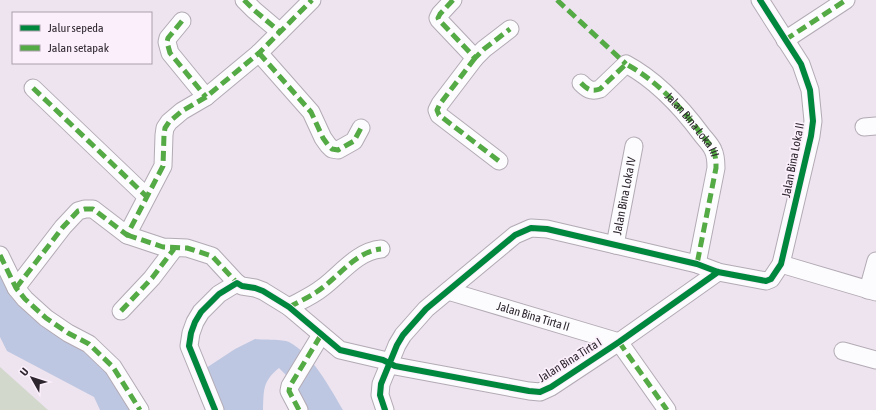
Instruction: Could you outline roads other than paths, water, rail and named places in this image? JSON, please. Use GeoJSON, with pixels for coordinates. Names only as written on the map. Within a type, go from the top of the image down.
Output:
{"type":"FeatureCollection","features":[{"type":"Feature","properties":{"kind":"street"},"geometry":{"type":"LineString","coordinates":[[244,0],[280,32]]}},
{"type":"Feature","properties":{"kind":"street"},"geometry":{"type":"LineString","coordinates":[[126,235],[146,196],[164,166],[165,128],[182,111],[206,97],[259,53],[312,0]]}},
{"type":"Feature","properties":{"kind":"street"},"geometry":{"type":"LineString","coordinates":[[453,0],[438,18],[475,58]]}},
{"type":"Feature","properties":{"kind":"street","name":"Jalan Bina Loka II"},"geometry":{"type":"LineString","coordinates":[[760,0],[801,64],[810,90],[813,121],[807,156],[781,264]]}},
{"type":"Feature","properties":{"kind":"street"},"geometry":{"type":"LineString","coordinates":[[785,40],[846,0]]}},
{"type":"Feature","properties":{"kind":"street"},"geometry":{"type":"LineString","coordinates":[[182,21],[168,38],[167,42],[170,53],[206,97]]}},
{"type":"Feature","properties":{"kind":"street"},"geometry":{"type":"LineString","coordinates":[[499,161],[439,115],[437,110],[475,58],[510,29]]}},
{"type":"Feature","properties":{"kind":"street"},"geometry":{"type":"LineString","coordinates":[[259,53],[303,101],[311,112],[323,138],[332,148],[338,150],[354,141],[361,128]]}},
{"type":"Feature","properties":{"kind":"street","name":"Jalan Bina Loka III"},"geometry":{"type":"LineString","coordinates":[[581,83],[587,89],[600,89],[626,64],[641,72],[679,108],[713,150],[716,159],[716,168],[697,264]]}},
{"type":"Feature","properties":{"kind":"street"},"geometry":{"type":"LineString","coordinates":[[33,88],[146,196]]}},
{"type":"Feature","properties":{"kind":"street","name":"Jalan Bina Loka IV"},"geometry":{"type":"LineString","coordinates":[[615,246],[634,146]]}},
{"type":"Feature","properties":{"kind":"street"},"geometry":{"type":"LineString","coordinates":[[16,288],[63,227],[78,211],[85,209],[93,209],[126,235],[163,247],[174,249],[187,248],[212,256],[237,283],[219,294],[201,312],[191,333],[189,346],[215,410]]}},
{"type":"Feature","properties":{"kind":"street"},"geometry":{"type":"LineString","coordinates":[[385,410],[380,395],[381,384],[397,345],[403,335],[426,309],[514,235],[531,228],[547,229],[697,264],[718,272],[766,281],[771,279],[781,264],[872,291],[876,261]]}},
{"type":"Feature","properties":{"kind":"street"},"geometry":{"type":"LineString","coordinates":[[121,311],[152,278],[174,249]]}},
{"type":"Feature","properties":{"kind":"street"},"geometry":{"type":"LineString","coordinates":[[289,307],[308,298],[321,289],[359,257],[368,252],[381,249]]}},
{"type":"Feature","properties":{"kind":"street"},"geometry":{"type":"LineString","coordinates":[[0,255],[16,288],[25,299],[46,318],[89,344],[113,367],[140,410]]}},
{"type":"Feature","properties":{"kind":"street","name":"Jalan Bina Tirta I"},"geometry":{"type":"LineString","coordinates":[[237,283],[242,286],[263,291],[289,307],[340,350],[383,360],[389,364],[528,391],[540,392],[551,387],[619,342],[718,272]]}},
{"type":"Feature","properties":{"kind":"street","name":"Jalan Bina Tirta II"},"geometry":{"type":"LineString","coordinates":[[448,291],[619,342]]}},
{"type":"Feature","properties":{"kind":"street"},"geometry":{"type":"LineString","coordinates":[[299,410],[289,392],[290,386],[322,336]]}},
{"type":"Feature","properties":{"kind":"street"},"geometry":{"type":"LineString","coordinates":[[619,342],[667,410]]}},
{"type":"Feature","properties":{"kind":"street"},"geometry":{"type":"LineString","coordinates":[[843,351],[876,360]]}},
{"type":"Feature","properties":{"kind":"water"},"geometry":{"type":"Polygon","coordinates":[[[0,255],[16,288],[89,344],[140,410],[100,410],[94,397],[7,351],[0,337],[0,255]]]}},
{"type":"Feature","properties":{"kind":"water"},"geometry":{"type":"Polygon","coordinates":[[[255,339],[286,341],[297,347],[320,372],[343,410],[299,410],[292,381],[279,368],[269,378],[265,387],[263,410],[215,410],[200,372],[235,349],[255,339]]]}}]}
